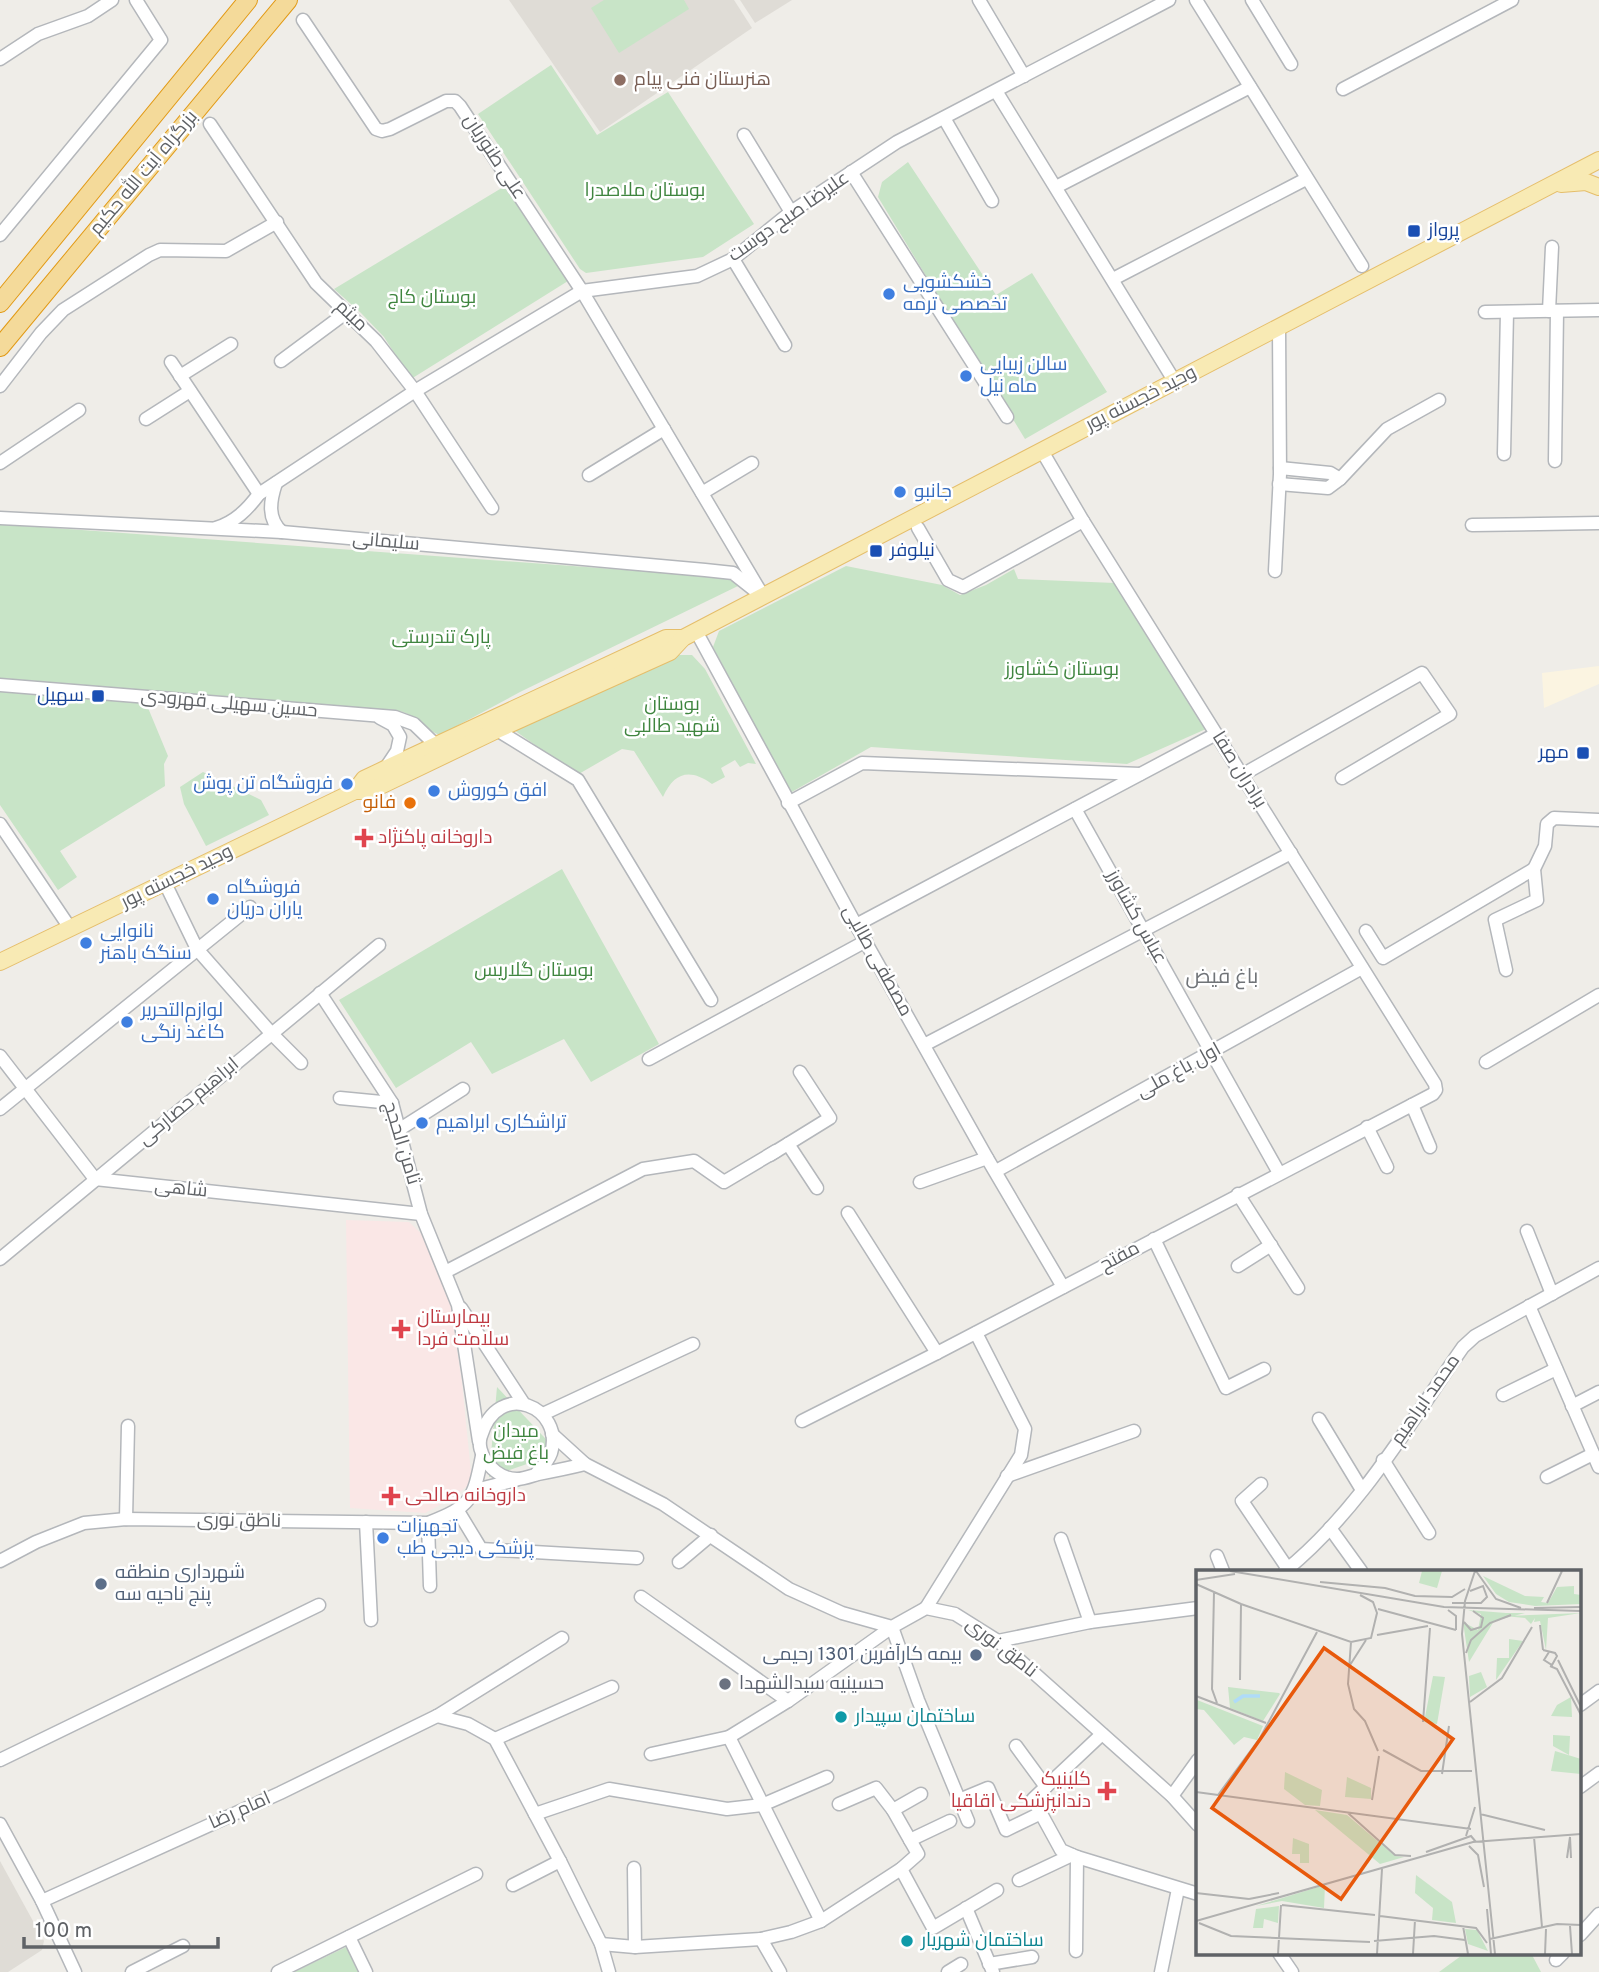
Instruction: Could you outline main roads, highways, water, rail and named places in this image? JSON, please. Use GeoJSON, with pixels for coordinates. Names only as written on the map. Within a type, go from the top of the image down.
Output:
{"type":"FeatureCollection","features":[{"type":"Feature","properties":{"kind":"highway","name":"بزرگراه آیت الله حکیم"},"geometry":{"type":"LineString","coordinates":[[0,303],[248,0]]}},
{"type":"Feature","properties":{"kind":"highway","name":"بزرگراه آیت الله حکیم"},"geometry":{"type":"LineString","coordinates":[[0,347],[288,0]]}},
{"type":"Feature","properties":{"kind":"main road","name":"وحید خجسته پور"},"geometry":{"type":"LineString","coordinates":[[355,791],[364,779],[386,769],[497,730],[670,652],[690,635],[763,596],[1599,160]]}},
{"type":"Feature","properties":{"kind":"main road"},"geometry":{"type":"LineString","coordinates":[[1555,184],[1586,183],[1599,187]]}},
{"type":"Feature","properties":{"kind":"main road","name":"وحید خجسته پور"},"geometry":{"type":"LineString","coordinates":[[0,962],[355,791],[370,791],[441,749],[666,638],[690,635]]}},
{"type":"Feature","properties":{"kind":"place","name":"هنرستان فنی پیام"},"geometry":{"type":"Point","coordinates":[620,80]}},
{"type":"Feature","properties":{"kind":"place","name":"پرواز"},"geometry":{"type":"Point","coordinates":[1414,231]}},
{"type":"Feature","properties":{"kind":"place","name":"خشکشویی تخصصی ترمه"},"geometry":{"type":"Point","coordinates":[889,294]}},
{"type":"Feature","properties":{"kind":"place","name":"سالن زیبایی ماه نیل"},"geometry":{"type":"Point","coordinates":[966,376]}},
{"type":"Feature","properties":{"kind":"place","name":"جانبو"},"geometry":{"type":"Point","coordinates":[900,492]}},
{"type":"Feature","properties":{"kind":"place","name":"نیلوفر"},"geometry":{"type":"Point","coordinates":[876,551]}},
{"type":"Feature","properties":{"kind":"place","name":"سهیل"},"geometry":{"type":"Point","coordinates":[98,696]}},
{"type":"Feature","properties":{"kind":"place","name":"مهر"},"geometry":{"type":"Point","coordinates":[1583,753]}},
{"type":"Feature","properties":{"kind":"place","name":"فروشگاه تن پوش"},"geometry":{"type":"Point","coordinates":[347,784]}},
{"type":"Feature","properties":{"kind":"place","name":"افق کوروش"},"geometry":{"type":"Point","coordinates":[434,791]}},
{"type":"Feature","properties":{"kind":"place","name":"فانو"},"geometry":{"type":"Point","coordinates":[410,803]}},
{"type":"Feature","properties":{"kind":"place","name":"داروخانه پاکنژاد"},"geometry":{"type":"Point","coordinates":[364,838]}},
{"type":"Feature","properties":{"kind":"place","name":"فروشگاه یاران دریان"},"geometry":{"type":"Point","coordinates":[213,899]}},
{"type":"Feature","properties":{"kind":"place","name":"نانوایی سنگک باهنر"},"geometry":{"type":"Point","coordinates":[86,943]}},
{"type":"Feature","properties":{"kind":"place","name":"لوازم‌التحریر کاغذ رنگی"},"geometry":{"type":"Point","coordinates":[127,1022]}},
{"type":"Feature","properties":{"kind":"place","name":"تراشکاری ابراهیم"},"geometry":{"type":"Point","coordinates":[422,1123]}},
{"type":"Feature","properties":{"kind":"place","name":"بیمارستان سلامت فردا"},"geometry":{"type":"Point","coordinates":[401,1329]}},
{"type":"Feature","properties":{"kind":"place","name":"داروخانه صالحی"},"geometry":{"type":"Point","coordinates":[391,1496]}},
{"type":"Feature","properties":{"kind":"place","name":"تجهیزات پزشکی دیجی طب"},"geometry":{"type":"Point","coordinates":[383,1538]}},
{"type":"Feature","properties":{"kind":"place","name":"شهرداری منطقه پنج ناحیه سه"},"geometry":{"type":"Point","coordinates":[101,1584]}},
{"type":"Feature","properties":{"kind":"place","name":"بیمه کارآفرین 1301 رحیمی"},"geometry":{"type":"Point","coordinates":[976,1655]}},
{"type":"Feature","properties":{"kind":"place","name":"حسینیه سیدالشهدا"},"geometry":{"type":"Point","coordinates":[725,1684]}},
{"type":"Feature","properties":{"kind":"place","name":"ساختمان سپیدار"},"geometry":{"type":"Point","coordinates":[841,1717]}},
{"type":"Feature","properties":{"kind":"place","name":"کلینیک دندانپزشکی اقاقیا"},"geometry":{"type":"Point","coordinates":[1107,1791]}},
{"type":"Feature","properties":{"kind":"place","name":"ساختمان شهریار"},"geometry":{"type":"Point","coordinates":[907,1941]}},
{"type":"Feature","properties":{"kind":"district","name":"باغ فیض"},"geometry":{"type":"Point","coordinates":[1222,977]}},
{"type":"Feature","properties":{"kind":"park label","name":"بوستان ملاصدرا"},"geometry":{"type":"Point","coordinates":[645,191]}},
{"type":"Feature","properties":{"kind":"park label","name":"بوستان کاج"},"geometry":{"type":"Point","coordinates":[432,298]}},
{"type":"Feature","properties":{"kind":"park label","name":"پارک تندرستی"},"geometry":{"type":"Point","coordinates":[441,638]}},
{"type":"Feature","properties":{"kind":"park label","name":"بوستان کشاورز"},"geometry":{"type":"Point","coordinates":[1062,670]}},
{"type":"Feature","properties":{"kind":"park label","name":"بوستان شهید طالبی"},"geometry":{"type":"Point","coordinates":[672,716]}},
{"type":"Feature","properties":{"kind":"park label","name":"بوستان گلاریس"},"geometry":{"type":"Point","coordinates":[534,971]}},
{"type":"Feature","properties":{"kind":"park label","name":"میدان باغ فیض"},"geometry":{"type":"Point","coordinates":[516,1443]}}]}
